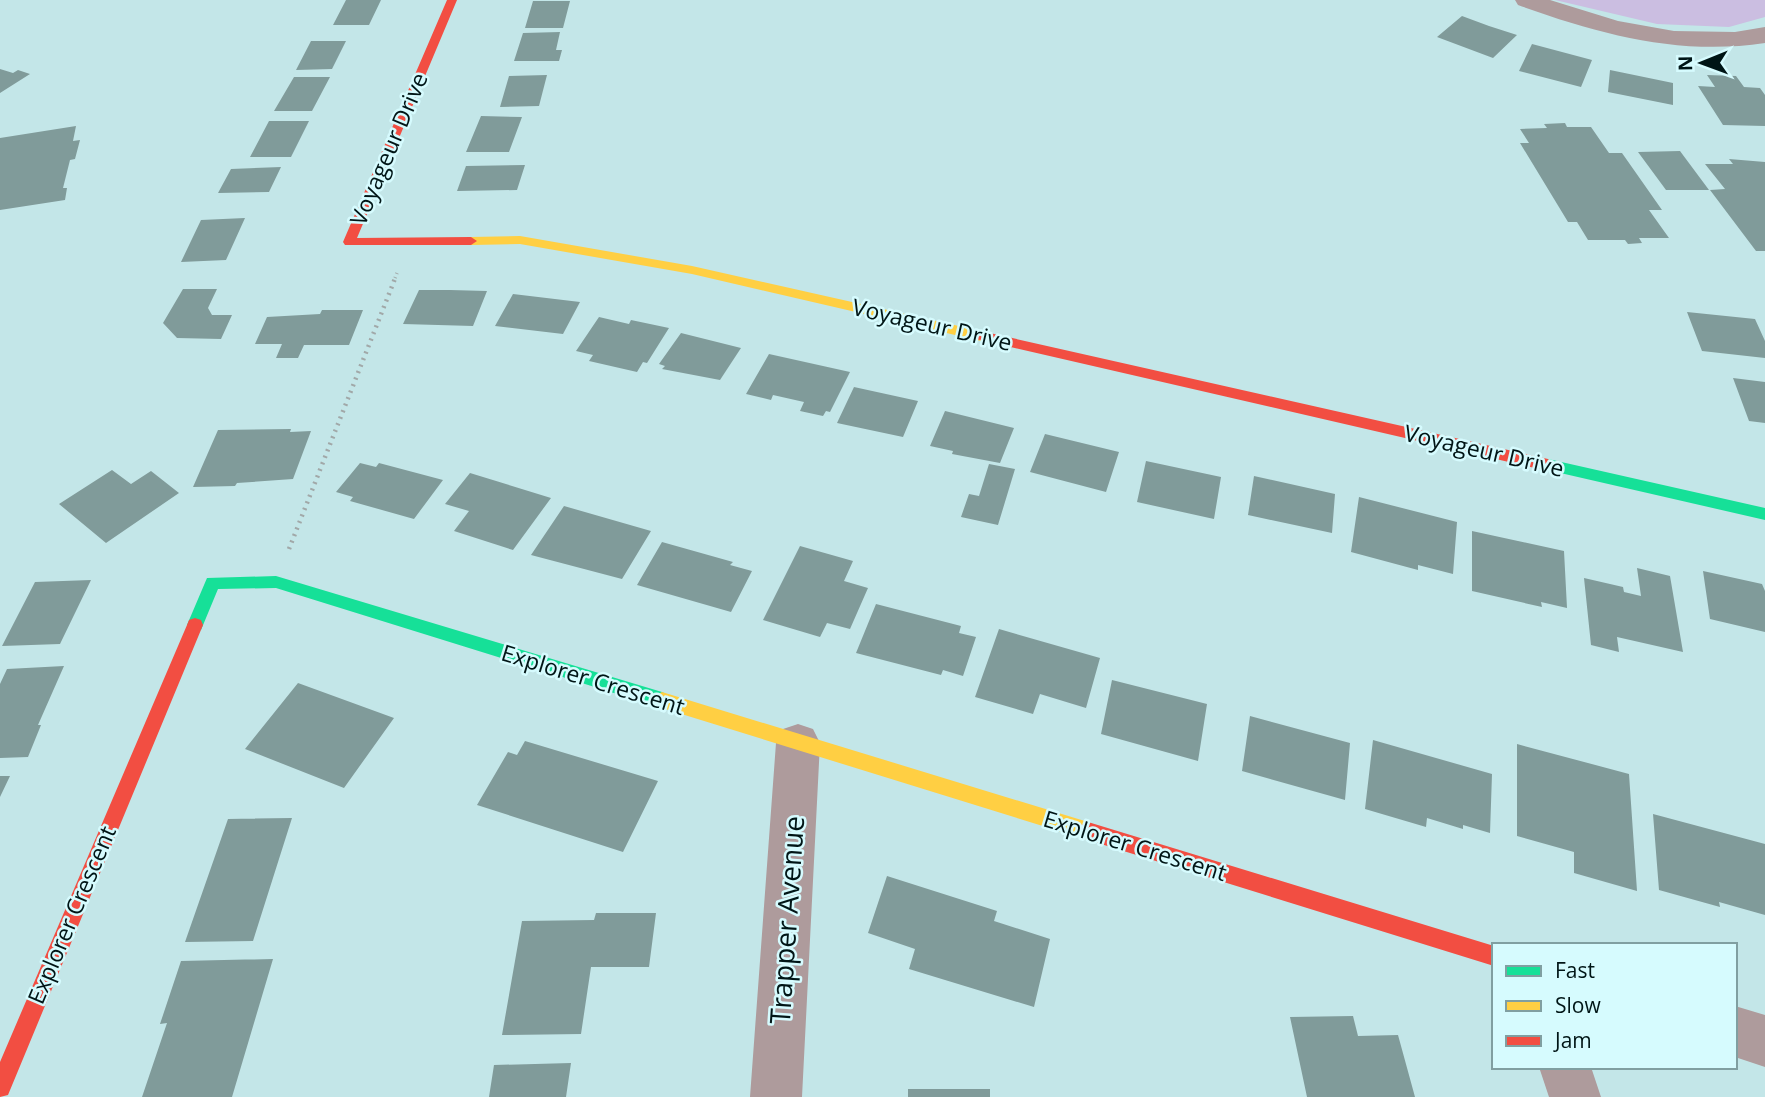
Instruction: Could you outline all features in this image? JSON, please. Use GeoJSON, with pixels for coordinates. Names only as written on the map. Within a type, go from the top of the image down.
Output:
{"type":"FeatureCollection","features":[{"type":"Feature","properties":{"kind":"street","name":"Voyageur Drive"},"geometry":{"type":"LineString","coordinates":[[452,0],[349,242],[520,240],[692,270],[1765,514]]}},
{"type":"Feature","properties":{"kind":"street"},"geometry":{"type":"LineString","coordinates":[[1527,0],[1588,22],[1689,42],[1740,41],[1765,36]]}},
{"type":"Feature","properties":{"kind":"street","name":"Explorer Crescent"},"geometry":{"type":"LineString","coordinates":[[0,1087],[213,583],[276,582],[1492,955]]}},
{"type":"Feature","properties":{"kind":"street","name":"Trapper Avenue"},"geometry":{"type":"LineString","coordinates":[[776,1097],[797,743]]}},
{"type":"Feature","properties":{"kind":"street"},"geometry":{"type":"LineString","coordinates":[[1737,1032],[1765,1041]]}},
{"type":"Feature","properties":{"kind":"street"},"geometry":{"type":"LineString","coordinates":[[1566,1069],[1575,1097]]}},
{"type":"Feature","properties":{"kind":"path"},"geometry":{"type":"LineString","coordinates":[[276,582],[409,241]]}},
{"type":"Feature","properties":{"kind":"shaded area"},"geometry":{"type":"Polygon","coordinates":[[[1555,0],[1765,0],[1765,17],[1729,27],[1657,24],[1555,0]]]}},
{"type":"Feature","properties":{"kind":"building"},"geometry":{"type":"Polygon","coordinates":[[[346,0],[381,0],[369,25],[333,25],[346,0]]]}},
{"type":"Feature","properties":{"kind":"building"},"geometry":{"type":"Polygon","coordinates":[[[533,1],[570,1],[563,28],[525,28],[533,1]]]}},
{"type":"Feature","properties":{"kind":"building"},"geometry":{"type":"Polygon","coordinates":[[[1462,16],[1517,35],[1493,58],[1437,37],[1462,16]]]}},
{"type":"Feature","properties":{"kind":"building"},"geometry":{"type":"Polygon","coordinates":[[[560,32],[556,50],[562,50],[559,61],[514,61],[523,33],[560,32]]]}},
{"type":"Feature","properties":{"kind":"building"},"geometry":{"type":"Polygon","coordinates":[[[311,41],[346,41],[332,69],[296,70],[311,41]]]}},
{"type":"Feature","properties":{"kind":"building"},"geometry":{"type":"Polygon","coordinates":[[[1532,44],[1592,60],[1581,87],[1519,71],[1532,44]]]}},
{"type":"Feature","properties":{"kind":"building"},"geometry":{"type":"Polygon","coordinates":[[[0,69],[13,73],[18,70],[30,74],[0,93],[0,69]]]}},
{"type":"Feature","properties":{"kind":"building"},"geometry":{"type":"Polygon","coordinates":[[[1610,70],[1673,83],[1673,105],[1608,92],[1610,70]]]}},
{"type":"Feature","properties":{"kind":"building"},"geometry":{"type":"Polygon","coordinates":[[[547,75],[539,106],[500,107],[509,76],[547,75]]]}},
{"type":"Feature","properties":{"kind":"building"},"geometry":{"type":"Polygon","coordinates":[[[1707,75],[1736,76],[1744,87],[1760,88],[1765,95],[1765,126],[1723,125],[1698,86],[1715,87],[1707,75]]]}},
{"type":"Feature","properties":{"kind":"building"},"geometry":{"type":"Polygon","coordinates":[[[294,77],[330,77],[312,111],[274,111],[294,77]]]}},
{"type":"Feature","properties":{"kind":"building"},"geometry":{"type":"Polygon","coordinates":[[[481,116],[522,117],[509,152],[466,152],[481,116]]]}},
{"type":"Feature","properties":{"kind":"building"},"geometry":{"type":"Polygon","coordinates":[[[269,121],[309,121],[291,157],[250,157],[269,121]]]}},
{"type":"Feature","properties":{"kind":"building"},"geometry":{"type":"Polygon","coordinates":[[[1565,123],[1567,127],[1591,127],[1609,153],[1622,153],[1662,210],[1649,210],[1669,238],[1639,238],[1642,243],[1628,244],[1625,240],[1588,240],[1577,222],[1568,222],[1520,143],[1529,143],[1520,129],[1547,128],[1544,124],[1565,123]]]}},
{"type":"Feature","properties":{"kind":"building"},"geometry":{"type":"Polygon","coordinates":[[[76,126],[73,141],[80,140],[75,159],[70,160],[63,188],[67,188],[65,200],[0,210],[0,138],[76,126]]]}},
{"type":"Feature","properties":{"kind":"building"},"geometry":{"type":"Polygon","coordinates":[[[1680,151],[1709,190],[1666,190],[1638,152],[1680,151]]]}},
{"type":"Feature","properties":{"kind":"building"},"geometry":{"type":"Polygon","coordinates":[[[1729,159],[1765,162],[1765,251],[1756,251],[1710,190],[1725,189],[1705,164],[1733,164],[1729,159]]]}},
{"type":"Feature","properties":{"kind":"building"},"geometry":{"type":"Polygon","coordinates":[[[525,165],[517,190],[457,191],[466,166],[525,165]]]}},
{"type":"Feature","properties":{"kind":"building"},"geometry":{"type":"Polygon","coordinates":[[[281,167],[269,192],[218,193],[231,169],[281,167]]]}},
{"type":"Feature","properties":{"kind":"building"},"geometry":{"type":"Polygon","coordinates":[[[245,218],[226,260],[181,262],[201,220],[245,218]]]}},
{"type":"Feature","properties":{"kind":"building"},"geometry":{"type":"Polygon","coordinates":[[[183,289],[217,289],[208,308],[212,315],[232,315],[221,339],[177,338],[163,323],[183,289]]]}},
{"type":"Feature","properties":{"kind":"building"},"geometry":{"type":"Polygon","coordinates":[[[419,290],[487,291],[473,326],[403,324],[419,290]]]}},
{"type":"Feature","properties":{"kind":"building"},"geometry":{"type":"Polygon","coordinates":[[[513,294],[580,302],[563,334],[495,326],[513,294]]]}},
{"type":"Feature","properties":{"kind":"building"},"geometry":{"type":"Polygon","coordinates":[[[322,310],[363,310],[349,345],[304,345],[298,358],[276,358],[282,344],[255,344],[267,317],[320,314],[322,310]]]}},
{"type":"Feature","properties":{"kind":"building"},"geometry":{"type":"Polygon","coordinates":[[[1687,312],[1755,319],[1765,341],[1765,358],[1702,351],[1687,312]]]}},
{"type":"Feature","properties":{"kind":"building"},"geometry":{"type":"Polygon","coordinates":[[[599,317],[629,324],[631,320],[669,328],[647,363],[643,362],[637,372],[589,361],[593,355],[576,351],[599,317]]]}},
{"type":"Feature","properties":{"kind":"building"},"geometry":{"type":"Polygon","coordinates":[[[681,333],[741,348],[720,380],[662,369],[665,366],[659,364],[681,333]]]}},
{"type":"Feature","properties":{"kind":"building"},"geometry":{"type":"Polygon","coordinates":[[[769,354],[850,372],[830,412],[826,411],[823,416],[800,411],[804,402],[773,395],[771,400],[746,394],[769,354]]]}},
{"type":"Feature","properties":{"kind":"building"},"geometry":{"type":"Polygon","coordinates":[[[1733,378],[1765,382],[1765,423],[1749,421],[1733,378]]]}},
{"type":"Feature","properties":{"kind":"building"},"geometry":{"type":"Polygon","coordinates":[[[854,387],[918,401],[903,437],[837,423],[854,387]]]}},
{"type":"Feature","properties":{"kind":"building"},"geometry":{"type":"Polygon","coordinates":[[[945,411],[1014,428],[1000,463],[952,454],[953,451],[930,446],[945,411]]]}},
{"type":"Feature","properties":{"kind":"building"},"geometry":{"type":"Polygon","coordinates":[[[291,429],[290,432],[311,431],[293,479],[237,483],[235,486],[193,487],[218,430],[291,429]]]}},
{"type":"Feature","properties":{"kind":"building"},"geometry":{"type":"Polygon","coordinates":[[[1045,434],[1119,452],[1106,492],[1030,472],[1045,434]]]}},
{"type":"Feature","properties":{"kind":"building"},"geometry":{"type":"Polygon","coordinates":[[[1146,461],[1221,477],[1214,519],[1137,502],[1146,461]]]}},
{"type":"Feature","properties":{"kind":"building"},"geometry":{"type":"Polygon","coordinates":[[[360,463],[376,467],[379,463],[443,480],[414,519],[350,501],[353,497],[336,492],[360,463]]]}},
{"type":"Feature","properties":{"kind":"building"},"geometry":{"type":"Polygon","coordinates":[[[989,464],[1015,469],[998,525],[961,517],[969,494],[979,496],[989,464]]]}},
{"type":"Feature","properties":{"kind":"building"},"geometry":{"type":"Polygon","coordinates":[[[112,470],[131,484],[151,471],[179,493],[106,543],[59,504],[112,470]]]}},
{"type":"Feature","properties":{"kind":"building"},"geometry":{"type":"Polygon","coordinates":[[[470,473],[551,498],[513,550],[454,531],[469,511],[445,504],[470,473]]]}},
{"type":"Feature","properties":{"kind":"building"},"geometry":{"type":"Polygon","coordinates":[[[1254,476],[1335,494],[1332,533],[1248,515],[1254,476]]]}},
{"type":"Feature","properties":{"kind":"building"},"geometry":{"type":"Polygon","coordinates":[[[1359,497],[1457,522],[1453,574],[1418,565],[1418,570],[1351,552],[1359,497]]]}},
{"type":"Feature","properties":{"kind":"building"},"geometry":{"type":"Polygon","coordinates":[[[564,506],[651,531],[622,579],[531,555],[564,506]]]}},
{"type":"Feature","properties":{"kind":"building"},"geometry":{"type":"Polygon","coordinates":[[[1472,531],[1564,551],[1567,608],[1541,602],[1542,607],[1472,591],[1472,531]]]}},
{"type":"Feature","properties":{"kind":"building"},"geometry":{"type":"Polygon","coordinates":[[[662,542],[733,562],[730,565],[752,571],[731,612],[637,585],[662,542]]]}},
{"type":"Feature","properties":{"kind":"building"},"geometry":{"type":"Polygon","coordinates":[[[800,546],[853,561],[844,581],[868,588],[850,629],[827,623],[820,637],[763,620],[800,546]]]}},
{"type":"Feature","properties":{"kind":"building"},"geometry":{"type":"Polygon","coordinates":[[[1637,568],[1670,576],[1683,652],[1617,637],[1619,652],[1591,645],[1584,578],[1623,587],[1624,592],[1641,596],[1637,568]]]}},
{"type":"Feature","properties":{"kind":"building"},"geometry":{"type":"Polygon","coordinates":[[[1703,571],[1762,584],[1765,591],[1765,632],[1710,619],[1703,571]]]}},
{"type":"Feature","properties":{"kind":"building"},"geometry":{"type":"Polygon","coordinates":[[[91,580],[60,644],[2,646],[35,582],[91,580]]]}},
{"type":"Feature","properties":{"kind":"building"},"geometry":{"type":"Polygon","coordinates":[[[876,604],[961,626],[959,633],[976,637],[963,676],[943,670],[941,675],[856,653],[876,604]]]}},
{"type":"Feature","properties":{"kind":"building"},"geometry":{"type":"Polygon","coordinates":[[[999,629],[1100,658],[1086,708],[1040,694],[1033,714],[975,697],[999,629]]]}},
{"type":"Feature","properties":{"kind":"building"},"geometry":{"type":"Polygon","coordinates":[[[64,666],[38,725],[41,725],[28,757],[0,758],[0,684],[7,669],[64,666]]]}},
{"type":"Feature","properties":{"kind":"building"},"geometry":{"type":"Polygon","coordinates":[[[1112,680],[1207,704],[1198,761],[1101,734],[1112,680]]]}},
{"type":"Feature","properties":{"kind":"building"},"geometry":{"type":"Polygon","coordinates":[[[298,683],[394,718],[344,788],[245,749],[298,683]]]}},
{"type":"Feature","properties":{"kind":"building"},"geometry":{"type":"Polygon","coordinates":[[[1250,716],[1350,743],[1345,800],[1242,771],[1250,716]]]}},
{"type":"Feature","properties":{"kind":"building"},"geometry":{"type":"Polygon","coordinates":[[[1373,740],[1492,774],[1490,833],[1463,825],[1463,829],[1427,818],[1426,827],[1365,809],[1373,740]]]}},
{"type":"Feature","properties":{"kind":"building"},"geometry":{"type":"Polygon","coordinates":[[[525,741],[658,781],[623,852],[477,805],[508,752],[517,755],[525,741]]]}},
{"type":"Feature","properties":{"kind":"building"},"geometry":{"type":"Polygon","coordinates":[[[1517,744],[1629,774],[1637,891],[1574,873],[1574,852],[1517,836],[1517,744]]]}},
{"type":"Feature","properties":{"kind":"building"},"geometry":{"type":"Polygon","coordinates":[[[0,776],[10,776],[0,797],[0,776]]]}},
{"type":"Feature","properties":{"kind":"building"},"geometry":{"type":"Polygon","coordinates":[[[1653,814],[1765,844],[1765,915],[1719,902],[1720,907],[1659,890],[1653,814]]]}},
{"type":"Feature","properties":{"kind":"building"},"geometry":{"type":"Polygon","coordinates":[[[292,818],[253,941],[185,942],[228,819],[292,818]]]}},
{"type":"Feature","properties":{"kind":"building"},"geometry":{"type":"Polygon","coordinates":[[[887,876],[997,911],[994,921],[1050,939],[1034,1007],[909,969],[915,949],[868,933],[887,876]]]}},
{"type":"Feature","properties":{"kind":"building"},"geometry":{"type":"Polygon","coordinates":[[[596,913],[656,913],[649,967],[591,967],[581,1034],[502,1035],[522,921],[594,920],[596,913]]]}},
{"type":"Feature","properties":{"kind":"building"},"geometry":{"type":"Polygon","coordinates":[[[273,959],[232,1097],[142,1097],[167,1023],[160,1024],[181,961],[273,959]]]}},
{"type":"Feature","properties":{"kind":"building"},"geometry":{"type":"Polygon","coordinates":[[[1353,1016],[1358,1036],[1398,1035],[1415,1097],[1307,1097],[1290,1017],[1353,1016]]]}},
{"type":"Feature","properties":{"kind":"building"},"geometry":{"type":"Polygon","coordinates":[[[571,1063],[566,1097],[489,1097],[494,1065],[571,1063]]]}},
{"type":"Feature","properties":{"kind":"building"},"geometry":{"type":"Polygon","coordinates":[[[908,1089],[990,1089],[990,1097],[908,1097],[908,1089]]]}},
{"type":"Feature","properties":{"kind":"traffic: fast"},"geometry":{"type":"LineString","coordinates":[[1548,465],[1765,514]]}},
{"type":"Feature","properties":{"kind":"traffic: fast"},"geometry":{"type":"LineString","coordinates":[[195,625],[213,583],[276,582],[662,700]]}},
{"type":"Feature","properties":{"kind":"traffic: slow"},"geometry":{"type":"LineString","coordinates":[[471,241],[520,240],[692,270],[981,336]]}},
{"type":"Feature","properties":{"kind":"traffic: slow"},"geometry":{"type":"LineString","coordinates":[[662,700],[1088,831]]}},
{"type":"Feature","properties":{"kind":"traffic: jam"},"geometry":{"type":"LineString","coordinates":[[452,0],[349,242],[471,241]]}},
{"type":"Feature","properties":{"kind":"traffic: jam"},"geometry":{"type":"LineString","coordinates":[[981,336],[1548,465]]}},
{"type":"Feature","properties":{"kind":"traffic: jam"},"geometry":{"type":"LineString","coordinates":[[0,1087],[195,625]]}},
{"type":"Feature","properties":{"kind":"traffic: jam"},"geometry":{"type":"LineString","coordinates":[[1088,831],[1492,955]]}}]}
